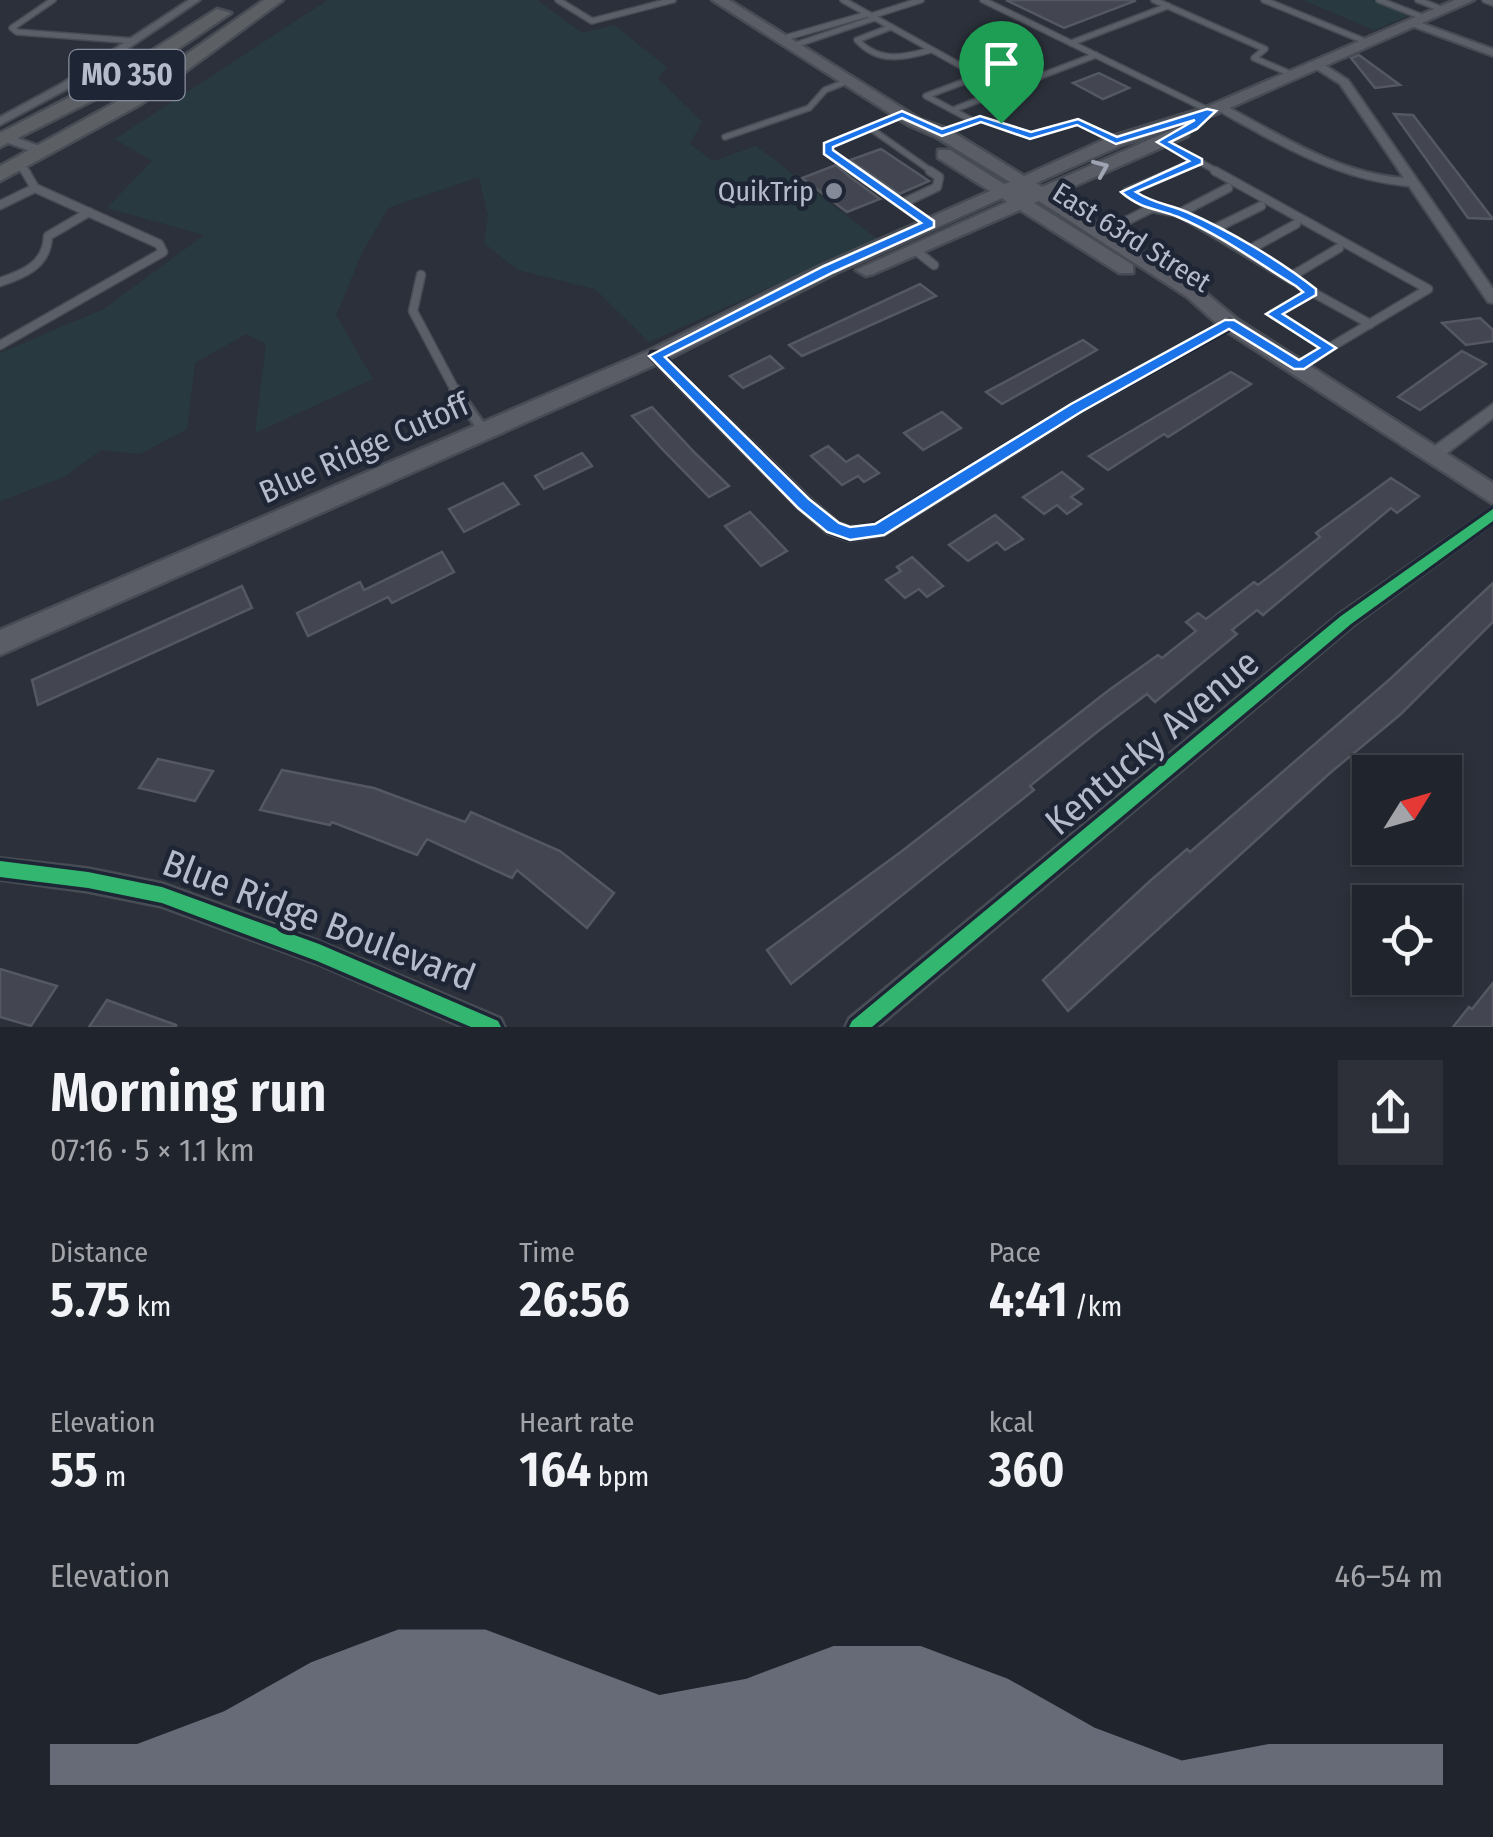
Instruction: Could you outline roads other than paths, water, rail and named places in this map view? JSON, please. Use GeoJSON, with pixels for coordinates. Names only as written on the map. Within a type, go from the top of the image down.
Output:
{"type":"FeatureCollection","features":[{"type":"Feature","properties":{"kind":"highway"},"geometry":{"type":"LineString","coordinates":[[122,78],[227,0]]}},
{"type":"Feature","properties":{"kind":"highway","name":"MO 350"},"geometry":{"type":"LineString","coordinates":[[1,134],[122,78],[242,0]]}},
{"type":"Feature","properties":{"kind":"highway","name":"MO 350"},"geometry":{"type":"LineString","coordinates":[[8,170],[181,70],[275,0]]}},
{"type":"Feature","properties":{"kind":"highway"},"geometry":{"type":"LineString","coordinates":[[181,70],[292,0]]}},
{"type":"Feature","properties":{"kind":"main road","name":"East 63rd Street"},"geometry":{"type":"LineString","coordinates":[[719,0],[908,118],[942,133],[1022,182],[1194,293],[1230,324],[1493,495]]}},
{"type":"Feature","properties":{"kind":"main road","name":"Blue Ridge Cutoff"},"geometry":{"type":"LineString","coordinates":[[0,643],[656,356],[829,269],[1022,182],[1116,141],[1215,109],[1457,3]]}},
{"type":"Feature","properties":{"kind":"main road","name":"Blue Ridge Cutoff"},"geometry":{"type":"LineString","coordinates":[[753,310],[808,294],[915,250],[1162,142],[1194,126],[1215,109]]}},
{"type":"Feature","properties":{"kind":"main road","name":"East 63rd Street"},"geometry":{"type":"LineString","coordinates":[[908,118],[924,140],[1001,192],[1195,312],[1230,324]]}},
{"type":"Feature","properties":{"kind":"street"},"geometry":{"type":"LineString","coordinates":[[1,134],[195,0]]}},
{"type":"Feature","properties":{"kind":"street"},"geometry":{"type":"LineString","coordinates":[[1419,20],[1489,54]]}},
{"type":"Feature","properties":{"kind":"street"},"geometry":{"type":"LineString","coordinates":[[1316,64],[1344,82],[1493,299]]}},
{"type":"Feature","properties":{"kind":"street"},"geometry":{"type":"LineString","coordinates":[[1215,109],[1351,173],[1410,182]]}},
{"type":"Feature","properties":{"kind":"street"},"geometry":{"type":"LineString","coordinates":[[1,134],[44,152]]}},
{"type":"Feature","properties":{"kind":"street"},"geometry":{"type":"LineString","coordinates":[[656,356],[804,504],[833,528],[850,534],[878,530],[1076,408],[1230,324]]}},
{"type":"Feature","properties":{"kind":"street"},"geometry":{"type":"LineString","coordinates":[[1435,454],[1493,410]]}},
{"type":"Feature","properties":{"kind":"street","name":"Kentucky Avenue"},"geometry":{"type":"LineString","coordinates":[[858,1027],[1346,620],[1493,514]]}},
{"type":"Feature","properties":{"kind":"street","name":"Blue Ridge Boulevard"},"geometry":{"type":"LineString","coordinates":[[0,869],[88,880],[162,895],[319,953],[492,1027]]}},
{"type":"Feature","properties":{"kind":"lane"},"geometry":{"type":"LineString","coordinates":[[53,0],[12,28],[18,32],[135,41]]}},
{"type":"Feature","properties":{"kind":"lane"},"geometry":{"type":"LineString","coordinates":[[558,0],[592,21],[673,0]]}},
{"type":"Feature","properties":{"kind":"lane"},"geometry":{"type":"LineString","coordinates":[[843,0],[1004,90]]}},
{"type":"Feature","properties":{"kind":"lane"},"geometry":{"type":"LineString","coordinates":[[786,42],[921,0]]}},
{"type":"Feature","properties":{"kind":"lane"},"geometry":{"type":"LineString","coordinates":[[983,0],[1215,109]]}},
{"type":"Feature","properties":{"kind":"lane"},"geometry":{"type":"LineString","coordinates":[[1154,0],[1265,49],[1254,58],[1292,74]]}},
{"type":"Feature","properties":{"kind":"lane"},"geometry":{"type":"LineString","coordinates":[[1264,0],[1366,42]]}},
{"type":"Feature","properties":{"kind":"lane"},"geometry":{"type":"LineString","coordinates":[[1379,0],[1419,20]]}},
{"type":"Feature","properties":{"kind":"lane"},"geometry":{"type":"LineString","coordinates":[[1418,0],[1457,3]]}},
{"type":"Feature","properties":{"kind":"lane"},"geometry":{"type":"LineString","coordinates":[[1485,0],[1493,2]]}},
{"type":"Feature","properties":{"kind":"lane"},"geometry":{"type":"LineString","coordinates":[[1071,43],[1168,6]]}},
{"type":"Feature","properties":{"kind":"lane"},"geometry":{"type":"LineString","coordinates":[[786,42],[872,16]]}},
{"type":"Feature","properties":{"kind":"lane"},"geometry":{"type":"LineString","coordinates":[[891,27],[857,40],[874,54],[892,60],[931,50]]}},
{"type":"Feature","properties":{"kind":"lane"},"geometry":{"type":"LineString","coordinates":[[952,110],[1096,55]]}},
{"type":"Feature","properties":{"kind":"lane"},"geometry":{"type":"LineString","coordinates":[[973,121],[926,96],[979,76]]}},
{"type":"Feature","properties":{"kind":"lane"},"geometry":{"type":"LineString","coordinates":[[725,137],[809,108],[825,90],[848,81]]}},
{"type":"Feature","properties":{"kind":"lane"},"geometry":{"type":"LineString","coordinates":[[908,118],[828,145],[828,152],[929,224]]}},
{"type":"Feature","properties":{"kind":"lane"},"geometry":{"type":"LineString","coordinates":[[942,133],[988,118],[1030,135],[1078,122],[1116,141]]}},
{"type":"Feature","properties":{"kind":"lane"},"geometry":{"type":"LineString","coordinates":[[870,128],[939,178],[937,187],[901,204]]}},
{"type":"Feature","properties":{"kind":"lane"},"geometry":{"type":"LineString","coordinates":[[1162,142],[1428,289],[1299,366]]}},
{"type":"Feature","properties":{"kind":"lane"},"geometry":{"type":"LineString","coordinates":[[1198,161],[1127,192],[1152,208],[1180,213],[1212,230],[1370,324]]}},
{"type":"Feature","properties":{"kind":"lane"},"geometry":{"type":"LineString","coordinates":[[0,345],[162,252],[158,244],[35,188],[28,172],[8,170]]}},
{"type":"Feature","properties":{"kind":"lane"},"geometry":{"type":"LineString","coordinates":[[0,205],[35,188]]}},
{"type":"Feature","properties":{"kind":"lane"},"geometry":{"type":"LineString","coordinates":[[1180,213],[1228,188]]}},
{"type":"Feature","properties":{"kind":"lane"},"geometry":{"type":"LineString","coordinates":[[1212,230],[1261,206]]}},
{"type":"Feature","properties":{"kind":"lane"},"geometry":{"type":"LineString","coordinates":[[1120,224],[1152,208]]}},
{"type":"Feature","properties":{"kind":"lane"},"geometry":{"type":"LineString","coordinates":[[0,282],[41,261],[48,251],[48,236],[89,212]]}},
{"type":"Feature","properties":{"kind":"lane"},"geometry":{"type":"LineString","coordinates":[[1247,252],[1296,224]]}},
{"type":"Feature","properties":{"kind":"lane"},"geometry":{"type":"LineString","coordinates":[[1290,277],[1339,248]]}},
{"type":"Feature","properties":{"kind":"lane"},"geometry":{"type":"LineString","coordinates":[[915,250],[934,264]]}},
{"type":"Feature","properties":{"kind":"lane"},"geometry":{"type":"LineString","coordinates":[[421,275],[413,311],[452,386],[484,431]]}},
{"type":"Feature","properties":{"kind":"lane"},"geometry":{"type":"LineString","coordinates":[[1312,292],[1273,314],[1329,348]]}},
{"type":"Feature","properties":{"kind":"place","name":"QuikTrip"},"geometry":{"type":"Point","coordinates":[834,191]}}]}
